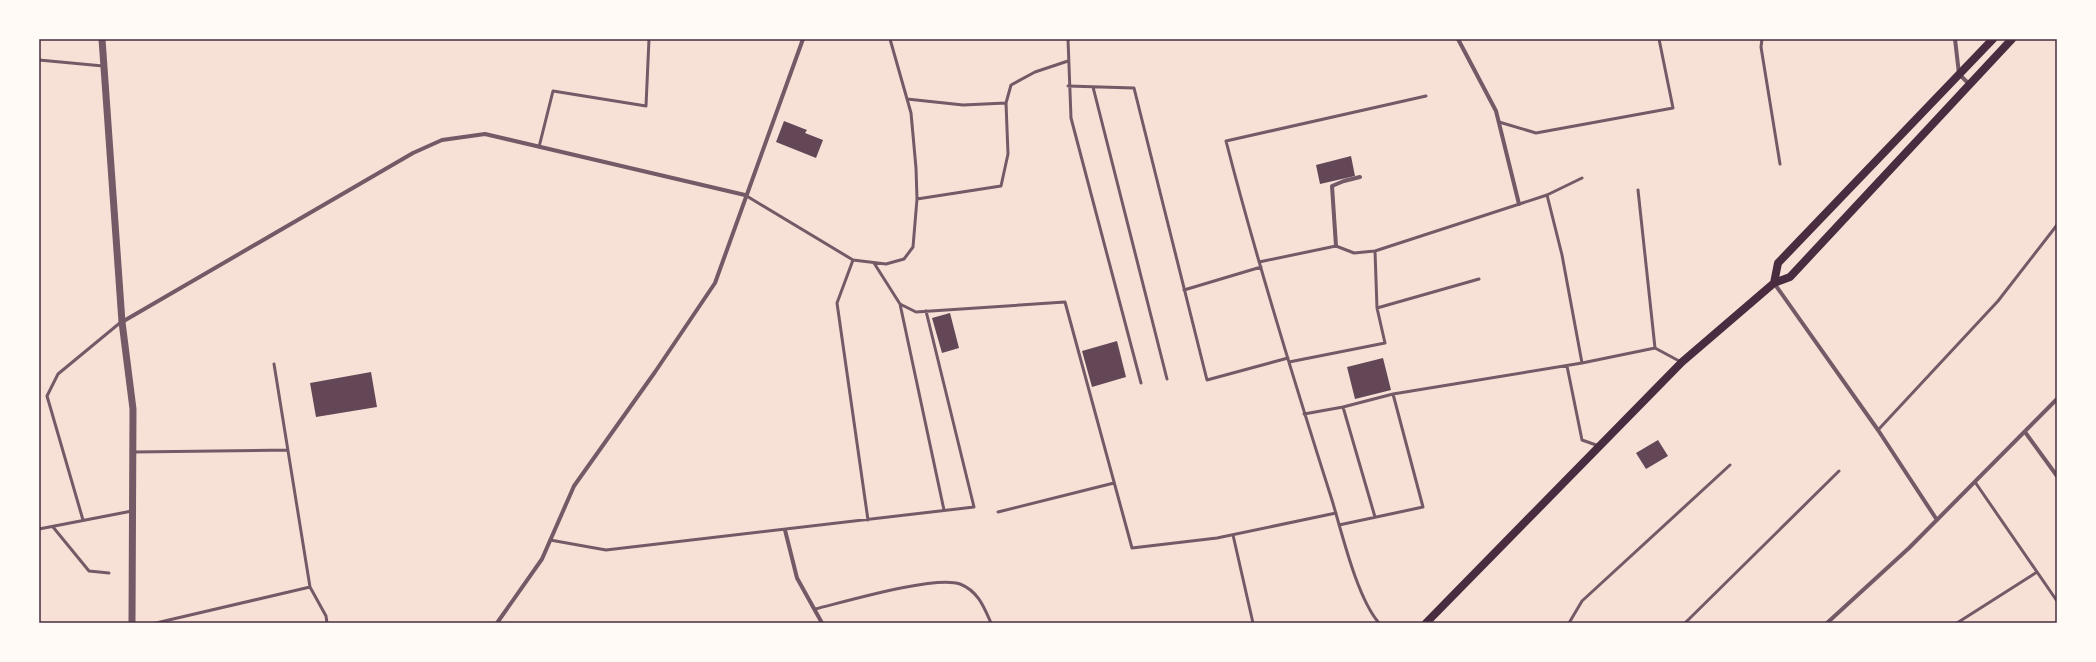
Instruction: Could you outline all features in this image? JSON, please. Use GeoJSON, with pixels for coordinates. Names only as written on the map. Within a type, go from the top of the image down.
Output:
{"type":"FeatureCollection","features":[{"type":"Feature","properties":{"kind":"main road"},"geometry":{"type":"LineString","coordinates":[[1774,283],[1778,263],[1993,39]]}},
{"type":"Feature","properties":{"kind":"main road"},"geometry":{"type":"LineString","coordinates":[[1430,622],[1682,362],[1774,283],[1790,277],[2012,39]]}},
{"type":"Feature","properties":{"kind":"street"},"geometry":{"type":"LineString","coordinates":[[102,39],[122,322],[133,409],[132,623]]}},
{"type":"Feature","properties":{"kind":"street"},"geometry":{"type":"LineString","coordinates":[[497,623],[542,559],[574,486],[715,283],[745,195],[803,39]]}},
{"type":"Feature","properties":{"kind":"street"},"geometry":{"type":"LineString","coordinates":[[1458,39],[1496,112],[1519,204]]}},
{"type":"Feature","properties":{"kind":"street"},"geometry":{"type":"LineString","coordinates":[[1955,39],[1959,74],[1970,85]]}},
{"type":"Feature","properties":{"kind":"street"},"geometry":{"type":"LineString","coordinates":[[122,322],[413,153],[442,140],[484,134],[745,195]]}},
{"type":"Feature","properties":{"kind":"street"},"geometry":{"type":"LineString","coordinates":[[1336,246],[1332,186],[1360,177]]}},
{"type":"Feature","properties":{"kind":"street"},"geometry":{"type":"LineString","coordinates":[[1774,283],[1878,430],[1937,520]]}},
{"type":"Feature","properties":{"kind":"street"},"geometry":{"type":"LineString","coordinates":[[1826,623],[1937,520],[2057,399]]}},
{"type":"Feature","properties":{"kind":"street"},"geometry":{"type":"LineString","coordinates":[[2025,432],[2057,476]]}},
{"type":"Feature","properties":{"kind":"street"},"geometry":{"type":"LineString","coordinates":[[785,530],[797,578],[822,623]]}},
{"type":"Feature","properties":{"kind":"lane"},"geometry":{"type":"LineString","coordinates":[[539,147],[553,91],[646,106],[649,39]]}},
{"type":"Feature","properties":{"kind":"lane"},"geometry":{"type":"LineString","coordinates":[[745,195],[853,260],[886,264],[904,259],[913,247],[917,199],[916,168],[910,113],[890,39]]}},
{"type":"Feature","properties":{"kind":"lane"},"geometry":{"type":"LineString","coordinates":[[1068,39],[1068,86],[1071,118],[1140,383]]}},
{"type":"Feature","properties":{"kind":"lane"},"geometry":{"type":"LineString","coordinates":[[1499,122],[1536,133],[1673,108],[1660,39]]}},
{"type":"Feature","properties":{"kind":"lane"},"geometry":{"type":"LineString","coordinates":[[1762,39],[1761,47],[1780,164]]}},
{"type":"Feature","properties":{"kind":"lane"},"geometry":{"type":"LineString","coordinates":[[39,60],[104,66]]}},
{"type":"Feature","properties":{"kind":"lane"},"geometry":{"type":"LineString","coordinates":[[917,199],[1002,186],[1008,154],[1006,102],[1011,85],[1035,72],[1068,61]]}},
{"type":"Feature","properties":{"kind":"lane"},"geometry":{"type":"LineString","coordinates":[[1068,86],[1134,88],[1207,380],[1288,358]]}},
{"type":"Feature","properties":{"kind":"lane"},"geometry":{"type":"LineString","coordinates":[[1093,86],[1167,379]]}},
{"type":"Feature","properties":{"kind":"lane"},"geometry":{"type":"LineString","coordinates":[[1379,623],[1371,614],[1352,566],[1304,414],[1259,262],[1226,141],[1426,96]]}},
{"type":"Feature","properties":{"kind":"lane"},"geometry":{"type":"LineString","coordinates":[[907,99],[963,105],[1006,102]]}},
{"type":"Feature","properties":{"kind":"lane"},"geometry":{"type":"LineString","coordinates":[[1259,262],[1336,246],[1354,253],[1375,251],[1547,196],[1582,178]]}},
{"type":"Feature","properties":{"kind":"lane"},"geometry":{"type":"LineString","coordinates":[[1638,190],[1656,348]]}},
{"type":"Feature","properties":{"kind":"lane"},"geometry":{"type":"LineString","coordinates":[[1547,196],[1562,255],[1582,363]]}},
{"type":"Feature","properties":{"kind":"lane"},"geometry":{"type":"LineString","coordinates":[[1878,430],[1998,301],[2057,225]]}},
{"type":"Feature","properties":{"kind":"lane"},"geometry":{"type":"LineString","coordinates":[[1289,362],[1385,343],[1377,308],[1375,251]]}},
{"type":"Feature","properties":{"kind":"lane"},"geometry":{"type":"LineString","coordinates":[[853,260],[837,303],[868,520]]}},
{"type":"Feature","properties":{"kind":"lane"},"geometry":{"type":"LineString","coordinates":[[874,263],[900,304],[944,510]]}},
{"type":"Feature","properties":{"kind":"lane"},"geometry":{"type":"LineString","coordinates":[[1184,290],[1261,267]]}},
{"type":"Feature","properties":{"kind":"lane"},"geometry":{"type":"LineString","coordinates":[[1377,308],[1479,279]]}},
{"type":"Feature","properties":{"kind":"lane"},"geometry":{"type":"LineString","coordinates":[[900,304],[916,312],[1065,302],[1132,548],[1233,535],[1336,513]]}},
{"type":"Feature","properties":{"kind":"lane"},"geometry":{"type":"LineString","coordinates":[[550,540],[606,550],[785,530],[974,506],[926,311]]}},
{"type":"Feature","properties":{"kind":"lane"},"geometry":{"type":"LineString","coordinates":[[83,520],[47,396],[58,374],[122,322]]}},
{"type":"Feature","properties":{"kind":"lane"},"geometry":{"type":"LineString","coordinates":[[1304,414],[1343,407],[1392,394],[1567,366],[1656,348],[1682,362]]}},
{"type":"Feature","properties":{"kind":"lane"},"geometry":{"type":"LineString","coordinates":[[274,364],[310,587],[326,616],[327,623]]}},
{"type":"Feature","properties":{"kind":"lane"},"geometry":{"type":"LineString","coordinates":[[1567,366],[1582,440],[1601,446]]}},
{"type":"Feature","properties":{"kind":"lane"},"geometry":{"type":"LineString","coordinates":[[1339,524],[1423,507],[1392,394]]}},
{"type":"Feature","properties":{"kind":"lane"},"geometry":{"type":"LineString","coordinates":[[1343,407],[1375,517]]}},
{"type":"Feature","properties":{"kind":"lane"},"geometry":{"type":"LineString","coordinates":[[133,452],[288,450]]}},
{"type":"Feature","properties":{"kind":"lane"},"geometry":{"type":"LineString","coordinates":[[1569,623],[1582,600],[1730,465]]}},
{"type":"Feature","properties":{"kind":"lane"},"geometry":{"type":"LineString","coordinates":[[1685,623],[1839,471]]}},
{"type":"Feature","properties":{"kind":"lane"},"geometry":{"type":"LineString","coordinates":[[1975,482],[2057,601]]}},
{"type":"Feature","properties":{"kind":"lane"},"geometry":{"type":"LineString","coordinates":[[998,512],[1114,483]]}},
{"type":"Feature","properties":{"kind":"lane"},"geometry":{"type":"LineString","coordinates":[[39,529],[132,510]]}},
{"type":"Feature","properties":{"kind":"lane"},"geometry":{"type":"LineString","coordinates":[[53,527],[89,570],[109,573]]}},
{"type":"Feature","properties":{"kind":"lane"},"geometry":{"type":"LineString","coordinates":[[1233,535],[1253,623]]}},
{"type":"Feature","properties":{"kind":"lane"},"geometry":{"type":"LineString","coordinates":[[1956,623],[2037,572]]}},
{"type":"Feature","properties":{"kind":"lane"},"geometry":{"type":"LineString","coordinates":[[815,609],[929,583],[959,584],[980,598],[991,623]]}},
{"type":"Feature","properties":{"kind":"lane"},"geometry":{"type":"LineString","coordinates":[[156,623],[310,587]]}},
{"type":"Feature","properties":{"kind":"building"},"geometry":{"type":"Polygon","coordinates":[[[784,121],[807,130],[805,133],[823,140],[816,158],[776,142],[784,121]]]}},
{"type":"Feature","properties":{"kind":"building"},"geometry":{"type":"Polygon","coordinates":[[[1351,156],[1355,176],[1320,184],[1316,165],[1351,156]]]}},
{"type":"Feature","properties":{"kind":"building"},"geometry":{"type":"Polygon","coordinates":[[[950,313],[959,348],[942,353],[932,318],[950,313]]]}},
{"type":"Feature","properties":{"kind":"building"},"geometry":{"type":"Polygon","coordinates":[[[1117,341],[1126,377],[1092,387],[1082,351],[1117,341]]]}},
{"type":"Feature","properties":{"kind":"building"},"geometry":{"type":"Polygon","coordinates":[[[1383,358],[1391,390],[1355,399],[1347,367],[1383,358]]]}},
{"type":"Feature","properties":{"kind":"building"},"geometry":{"type":"Polygon","coordinates":[[[371,372],[377,407],[316,417],[310,383],[371,372]]]}},
{"type":"Feature","properties":{"kind":"building"},"geometry":{"type":"Polygon","coordinates":[[[1658,440],[1668,456],[1646,469],[1636,453],[1658,440]]]}}]}
